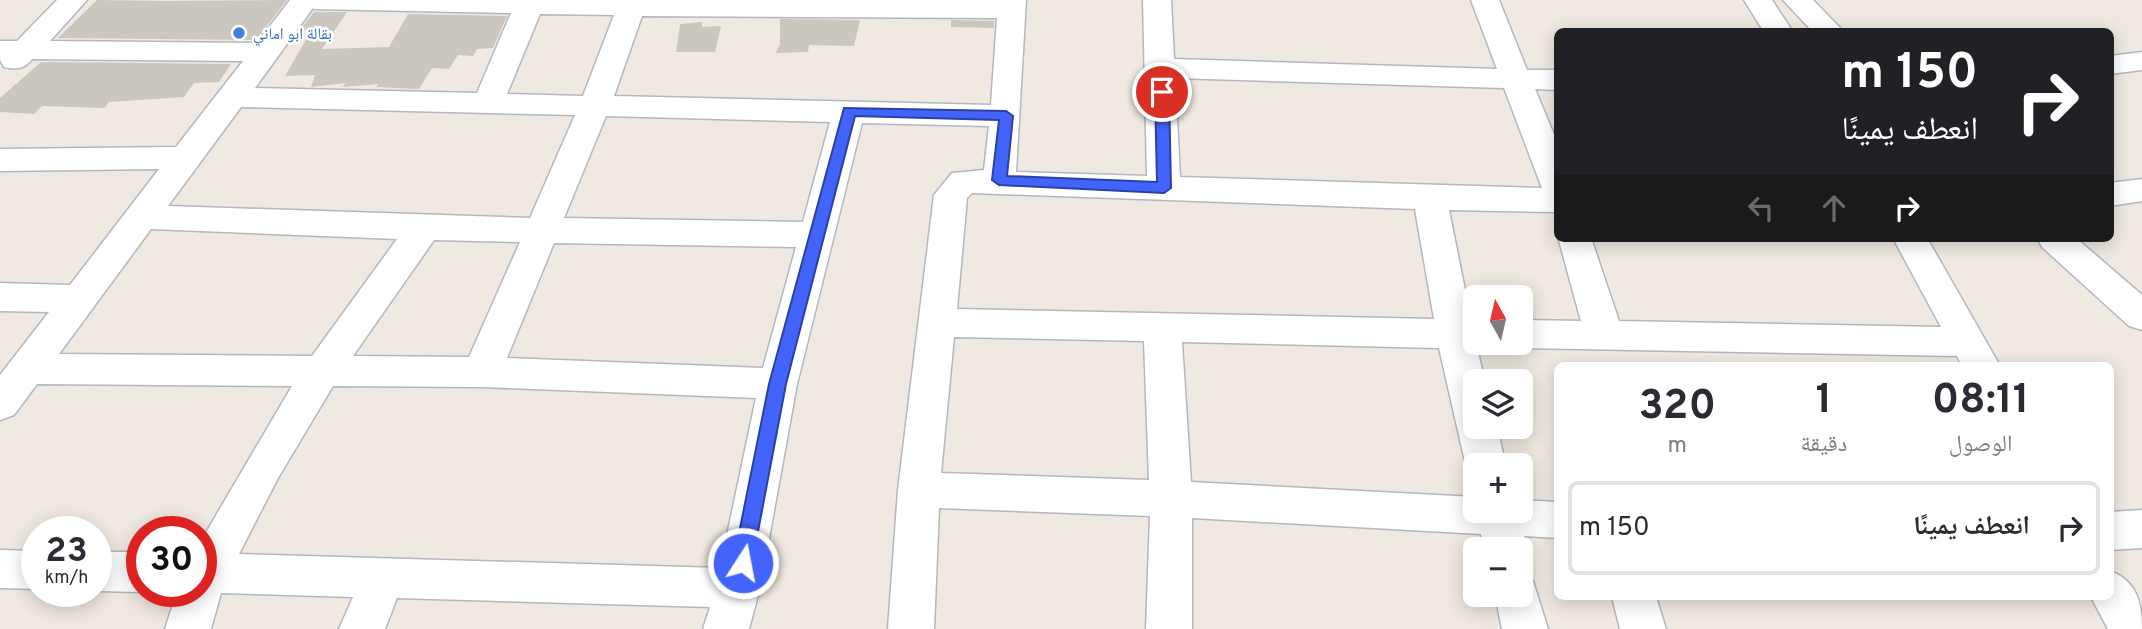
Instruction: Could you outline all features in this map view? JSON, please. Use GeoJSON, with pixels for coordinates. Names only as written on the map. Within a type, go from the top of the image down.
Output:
{"type":"FeatureCollection","features":[{"type":"Feature","properties":{"kind":"street"},"geometry":{"type":"LineString","coordinates":[[0,75],[12,50],[72,0]]}},
{"type":"Feature","properties":{"kind":"street"},"geometry":{"type":"LineString","coordinates":[[0,404],[305,0]]}},
{"type":"Feature","properties":{"kind":"street"},"geometry":{"type":"LineString","coordinates":[[314,0],[631,7],[1011,5],[1006,116],[999,180]]}},
{"type":"Feature","properties":{"kind":"street"},"geometry":{"type":"LineString","coordinates":[[1157,0],[1162,68],[1164,188]]}},
{"type":"Feature","properties":{"kind":"street"},"geometry":{"type":"LineString","coordinates":[[1485,0],[1554,177]]}},
{"type":"Feature","properties":{"kind":"street"},"geometry":{"type":"LineString","coordinates":[[1758,0],[1776,28]]}},
{"type":"Feature","properties":{"kind":"street"},"geometry":{"type":"LineString","coordinates":[[1797,0],[1826,28]]}},
{"type":"Feature","properties":{"kind":"street"},"geometry":{"type":"LineString","coordinates":[[488,103],[530,3]]}},
{"type":"Feature","properties":{"kind":"street"},"geometry":{"type":"LineString","coordinates":[[482,372],[595,104],[631,7]]}},
{"type":"Feature","properties":{"kind":"street"},"geometry":{"type":"LineString","coordinates":[[12,50],[266,52]]}},
{"type":"Feature","properties":{"kind":"street"},"geometry":{"type":"LineString","coordinates":[[2114,64],[2142,61]]}},
{"type":"Feature","properties":{"kind":"street"},"geometry":{"type":"LineString","coordinates":[[1162,68],[1554,80]]}},
{"type":"Feature","properties":{"kind":"street"},"geometry":{"type":"LineString","coordinates":[[233,97],[1006,116]]}},
{"type":"Feature","properties":{"kind":"street"},"geometry":{"type":"LineString","coordinates":[[726,629],[738,589],[778,384],[849,111]]}},
{"type":"Feature","properties":{"kind":"street"},"geometry":{"type":"LineString","coordinates":[[0,160],[186,158]]}},
{"type":"Feature","properties":{"kind":"street"},"geometry":{"type":"LineString","coordinates":[[911,629],[919,490],[951,195],[964,181],[999,180],[1430,198],[1554,200]]}},
{"type":"Feature","properties":{"kind":"street"},"geometry":{"type":"LineString","coordinates":[[2114,194],[2142,190]]}},
{"type":"Feature","properties":{"kind":"street"},"geometry":{"type":"LineString","coordinates":[[1430,198],[1463,326]]}},
{"type":"Feature","properties":{"kind":"street"},"geometry":{"type":"LineString","coordinates":[[142,217],[424,228],[818,235]]}},
{"type":"Feature","properties":{"kind":"street"},"geometry":{"type":"LineString","coordinates":[[217,551],[264,466],[322,371],[424,228]]}},
{"type":"Feature","properties":{"kind":"street"},"geometry":{"type":"LineString","coordinates":[[1575,242],[1604,334]]}},
{"type":"Feature","properties":{"kind":"street"},"geometry":{"type":"LineString","coordinates":[[1912,242],[1975,354]]}},
{"type":"Feature","properties":{"kind":"street"},"geometry":{"type":"LineString","coordinates":[[2059,242],[2142,316]]}},
{"type":"Feature","properties":{"kind":"street"},"geometry":{"type":"LineString","coordinates":[[0,297],[81,299]]}},
{"type":"Feature","properties":{"kind":"street"},"geometry":{"type":"LineString","coordinates":[[938,323],[1463,334]]}},
{"type":"Feature","properties":{"kind":"street"},"geometry":{"type":"LineString","coordinates":[[1162,326],[1171,499],[1169,629]]}},
{"type":"Feature","properties":{"kind":"street"},"geometry":{"type":"LineString","coordinates":[[1533,334],[1604,334],[1975,354]]}},
{"type":"Feature","properties":{"kind":"street"},"geometry":{"type":"LineString","coordinates":[[27,369],[482,372],[778,384]]}},
{"type":"Feature","properties":{"kind":"street"},"geometry":{"type":"LineString","coordinates":[[919,490],[1171,499],[1501,526],[1554,520]]}},
{"type":"Feature","properties":{"kind":"street"},"geometry":{"type":"LineString","coordinates":[[2114,531],[2142,529]]}},
{"type":"Feature","properties":{"kind":"street"},"geometry":{"type":"LineString","coordinates":[[0,569],[21,570]]}},
{"type":"Feature","properties":{"kind":"street"},"geometry":{"type":"LineString","coordinates":[[217,580],[738,589]]}},
{"type":"Feature","properties":{"kind":"street"},"geometry":{"type":"LineString","coordinates":[[362,629],[382,581]]}},
{"type":"Feature","properties":{"kind":"street"},"geometry":{"type":"LineString","coordinates":[[2114,598],[2133,629]]}},
{"type":"Feature","properties":{"kind":"street"},"geometry":{"type":"LineString","coordinates":[[1635,600],[1643,629]]}},
{"type":"Feature","properties":{"kind":"street"},"geometry":{"type":"LineString","coordinates":[[188,629],[194,607]]}},
{"type":"Feature","properties":{"kind":"street"},"geometry":{"type":"LineString","coordinates":[[1520,607],[1525,629]]}},
{"type":"Feature","properties":{"kind":"building"},"geometry":{"type":"Polygon","coordinates":[[[97,0],[287,0],[256,40],[58,38],[97,0]]]}},
{"type":"Feature","properties":{"kind":"building"},"geometry":{"type":"Polygon","coordinates":[[[314,12],[347,12],[322,49],[389,47],[408,14],[507,16],[493,48],[477,49],[473,56],[458,55],[449,69],[432,68],[419,89],[376,87],[378,84],[343,87],[345,83],[311,87],[315,75],[285,76],[311,31],[299,31],[314,12]]]}},
{"type":"Feature","properties":{"kind":"building"},"geometry":{"type":"Polygon","coordinates":[[[780,19],[860,20],[854,46],[809,45],[808,52],[776,53],[780,44],[780,19]]]}},
{"type":"Feature","properties":{"kind":"building"},"geometry":{"type":"Polygon","coordinates":[[[951,20],[994,21],[994,28],[951,27],[951,20]]]}},
{"type":"Feature","properties":{"kind":"building"},"geometry":{"type":"Polygon","coordinates":[[[702,22],[702,27],[721,26],[715,52],[676,52],[680,24],[702,22]]]}},
{"type":"Feature","properties":{"kind":"building"},"geometry":{"type":"Polygon","coordinates":[[[41,62],[231,64],[219,82],[194,83],[184,97],[109,102],[104,108],[42,106],[34,114],[0,112],[0,98],[41,62]]]}},
{"type":"Feature","properties":{"kind":"place","name":"بقالة ابو اماني"},"geometry":{"type":"Point","coordinates":[239,33]}},
{"type":"Feature","properties":{"kind":"route"},"geometry":{"type":"LineString","coordinates":[[743,563],[778,384],[849,111],[1006,116],[999,180],[1164,188],[1162,92]]}}]}
